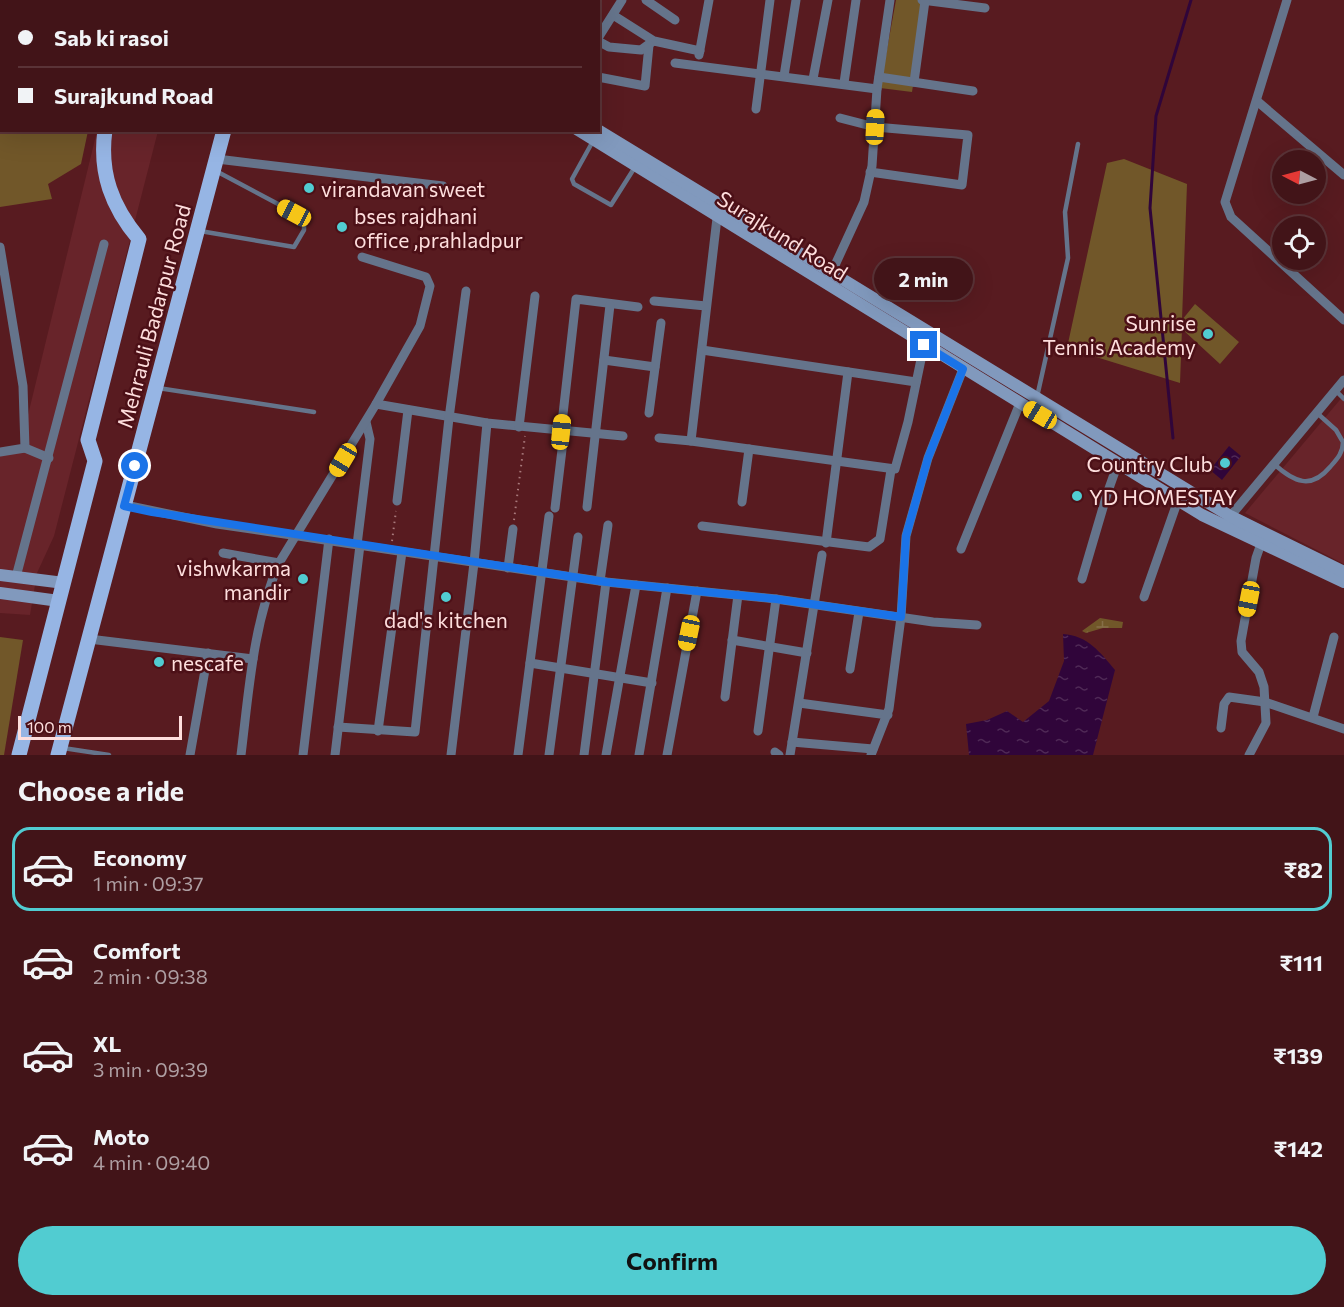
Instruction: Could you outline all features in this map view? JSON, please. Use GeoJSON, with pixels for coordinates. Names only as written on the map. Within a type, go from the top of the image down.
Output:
{"type":"FeatureCollection","features":[{"type":"Feature","properties":{"kind":"main road","name":"Mehrauli Badarpur Road"},"geometry":{"type":"LineString","coordinates":[[19,755],[95,461],[88,440],[139,239],[124,221],[107,189],[103,145],[105,132]]}},
{"type":"Feature","properties":{"kind":"main road","name":"Mehrauli Badarpur Road"},"geometry":{"type":"LineString","coordinates":[[59,751],[223,132]]}},
{"type":"Feature","properties":{"kind":"main road","name":"Surajkund Road"},"geometry":{"type":"LineString","coordinates":[[596,135],[635,166],[717,218],[1178,500],[1344,572]]}},
{"type":"Feature","properties":{"kind":"main road","name":"Surajkund Road"},"geometry":{"type":"LineString","coordinates":[[596,135],[831,272],[1037,399],[1227,521]]}},
{"type":"Feature","properties":{"kind":"main road","name":"Surajkund Road"},"geometry":{"type":"LineString","coordinates":[[1263,538],[1344,582]]}},
{"type":"Feature","properties":{"kind":"main road"},"geometry":{"type":"LineString","coordinates":[[0,575],[64,583]]}},
{"type":"Feature","properties":{"kind":"main road"},"geometry":{"type":"LineString","coordinates":[[0,593],[59,601]]}},
{"type":"Feature","properties":{"kind":"street"},"geometry":{"type":"LineString","coordinates":[[600,37],[622,0]]}},
{"type":"Feature","properties":{"kind":"street"},"geometry":{"type":"LineString","coordinates":[[646,0],[675,20]]}},
{"type":"Feature","properties":{"kind":"street"},"geometry":{"type":"LineString","coordinates":[[698,66],[709,0]]}},
{"type":"Feature","properties":{"kind":"street"},"geometry":{"type":"LineString","coordinates":[[756,109],[770,0]]}},
{"type":"Feature","properties":{"kind":"street"},"geometry":{"type":"LineString","coordinates":[[784,76],[796,0]]}},
{"type":"Feature","properties":{"kind":"street"},"geometry":{"type":"LineString","coordinates":[[813,79],[828,0]]}},
{"type":"Feature","properties":{"kind":"street"},"geometry":{"type":"LineString","coordinates":[[844,83],[856,0]]}},
{"type":"Feature","properties":{"kind":"street"},"geometry":{"type":"LineString","coordinates":[[825,284],[861,212],[870,172],[877,89],[890,0]]}},
{"type":"Feature","properties":{"kind":"street"},"geometry":{"type":"LineString","coordinates":[[919,0],[986,8]]}},
{"type":"Feature","properties":{"kind":"street"},"geometry":{"type":"LineString","coordinates":[[1287,0],[1225,202],[1226,209],[1231,217],[1344,320]]}},
{"type":"Feature","properties":{"kind":"street"},"geometry":{"type":"LineString","coordinates":[[914,82],[925,1]]}},
{"type":"Feature","properties":{"kind":"street"},"geometry":{"type":"LineString","coordinates":[[613,15],[651,43],[700,51]]}},
{"type":"Feature","properties":{"kind":"street"},"geometry":{"type":"LineString","coordinates":[[600,41],[609,47],[632,50],[644,50],[651,43]]}},
{"type":"Feature","properties":{"kind":"street"},"geometry":{"type":"LineString","coordinates":[[600,77],[645,86],[651,43]]}},
{"type":"Feature","properties":{"kind":"street"},"geometry":{"type":"LineString","coordinates":[[675,63],[877,89]]}},
{"type":"Feature","properties":{"kind":"street"},"geometry":{"type":"LineString","coordinates":[[879,77],[973,91]]}},
{"type":"Feature","properties":{"kind":"street"},"geometry":{"type":"LineString","coordinates":[[1257,101],[1344,175]]}},
{"type":"Feature","properties":{"kind":"street"},"geometry":{"type":"LineString","coordinates":[[840,118],[875,127],[968,135],[962,184],[870,172]]}},
{"type":"Feature","properties":{"kind":"street"},"geometry":{"type":"LineString","coordinates":[[215,165],[443,186]]}},
{"type":"Feature","properties":{"kind":"street"},"geometry":{"type":"LineString","coordinates":[[691,441],[717,218]]}},
{"type":"Feature","properties":{"kind":"street"},"geometry":{"type":"LineString","coordinates":[[16,577],[104,244]]}},
{"type":"Feature","properties":{"kind":"street"},"geometry":{"type":"LineString","coordinates":[[0,246],[2,270],[23,386],[25,448]]}},
{"type":"Feature","properties":{"kind":"street"},"geometry":{"type":"LineString","coordinates":[[241,755],[264,603],[279,563],[298,536],[366,422],[420,326],[430,286],[426,278],[362,257]]}},
{"type":"Feature","properties":{"kind":"street"},"geometry":{"type":"LineString","coordinates":[[338,727],[415,732],[448,418],[466,291]]}},
{"type":"Feature","properties":{"kind":"street"},"geometry":{"type":"LineString","coordinates":[[522,428],[535,296]]}},
{"type":"Feature","properties":{"kind":"street"},"geometry":{"type":"LineString","coordinates":[[518,755],[552,512],[576,299],[638,307]]}},
{"type":"Feature","properties":{"kind":"street"},"geometry":{"type":"LineString","coordinates":[[654,301],[706,306]]}},
{"type":"Feature","properties":{"kind":"street"},"geometry":{"type":"LineString","coordinates":[[587,507],[610,305]]}},
{"type":"Feature","properties":{"kind":"street"},"geometry":{"type":"LineString","coordinates":[[649,413],[661,323]]}},
{"type":"Feature","properties":{"kind":"street"},"geometry":{"type":"LineString","coordinates":[[659,438],[891,470],[897,466],[924,345]]}},
{"type":"Feature","properties":{"kind":"street"},"geometry":{"type":"LineString","coordinates":[[702,350],[916,382]]}},
{"type":"Feature","properties":{"kind":"street"},"geometry":{"type":"LineString","coordinates":[[604,360],[655,367]]}},
{"type":"Feature","properties":{"kind":"street"},"geometry":{"type":"LineString","coordinates":[[792,742],[872,752],[888,715],[901,617],[906,536],[928,458],[963,369]]}},
{"type":"Feature","properties":{"kind":"street"},"geometry":{"type":"LineString","coordinates":[[826,543],[848,372]]}},
{"type":"Feature","properties":{"kind":"street"},"geometry":{"type":"LineString","coordinates":[[1227,521],[1344,380]]}},
{"type":"Feature","properties":{"kind":"street"},"geometry":{"type":"LineString","coordinates":[[961,549],[1020,403]]}},
{"type":"Feature","properties":{"kind":"street"},"geometry":{"type":"LineString","coordinates":[[376,404],[448,418],[522,428],[623,436]]}},
{"type":"Feature","properties":{"kind":"street"},"geometry":{"type":"LineString","coordinates":[[397,501],[408,410]]}},
{"type":"Feature","properties":{"kind":"street"},"geometry":{"type":"LineString","coordinates":[[335,755],[370,439],[366,422]]}},
{"type":"Feature","properties":{"kind":"street"},"geometry":{"type":"LineString","coordinates":[[451,755],[474,563],[487,423]]}},
{"type":"Feature","properties":{"kind":"street"},"geometry":{"type":"LineString","coordinates":[[0,452],[25,448],[49,458]]}},
{"type":"Feature","properties":{"kind":"street"},"geometry":{"type":"LineString","coordinates":[[742,502],[749,449]]}},
{"type":"Feature","properties":{"kind":"street"},"geometry":{"type":"LineString","coordinates":[[1082,579],[1118,463]]}},
{"type":"Feature","properties":{"kind":"street"},"geometry":{"type":"LineString","coordinates":[[702,526],[869,547],[877,543],[882,532],[891,470]]}},
{"type":"Feature","properties":{"kind":"street"},"geometry":{"type":"LineString","coordinates":[[1144,597],[1178,500]]}},
{"type":"Feature","properties":{"kind":"street"},"geometry":{"type":"LineString","coordinates":[[124,506],[217,524],[329,539],[603,582],[776,599],[859,612],[977,625]]}},
{"type":"Feature","properties":{"kind":"street"},"geometry":{"type":"LineString","coordinates":[[584,755],[608,525]]}},
{"type":"Feature","properties":{"kind":"street"},"geometry":{"type":"LineString","coordinates":[[508,567],[513,529]]}},
{"type":"Feature","properties":{"kind":"street"},"geometry":{"type":"LineString","coordinates":[[549,755],[578,537]]}},
{"type":"Feature","properties":{"kind":"street"},"geometry":{"type":"LineString","coordinates":[[1249,755],[1266,723],[1265,702],[1263,679],[1242,652],[1241,640],[1263,538]]}},
{"type":"Feature","properties":{"kind":"street"},"geometry":{"type":"LineString","coordinates":[[303,755],[329,539]]}},
{"type":"Feature","properties":{"kind":"street"},"geometry":{"type":"LineString","coordinates":[[378,731],[402,552]]}},
{"type":"Feature","properties":{"kind":"street"},"geometry":{"type":"LineString","coordinates":[[223,553],[279,563]]}},
{"type":"Feature","properties":{"kind":"street"},"geometry":{"type":"LineString","coordinates":[[790,755],[822,555]]}},
{"type":"Feature","properties":{"kind":"street"},"geometry":{"type":"LineString","coordinates":[[606,755],[636,585]]}},
{"type":"Feature","properties":{"kind":"street"},"geometry":{"type":"LineString","coordinates":[[639,755],[667,588]]}},
{"type":"Feature","properties":{"kind":"street"},"geometry":{"type":"LineString","coordinates":[[667,755],[697,591]]}},
{"type":"Feature","properties":{"kind":"street"},"geometry":{"type":"LineString","coordinates":[[725,697],[738,596]]}},
{"type":"Feature","properties":{"kind":"street"},"geometry":{"type":"LineString","coordinates":[[758,731],[776,599]]}},
{"type":"Feature","properties":{"kind":"street"},"geometry":{"type":"LineString","coordinates":[[850,669],[859,612]]}},
{"type":"Feature","properties":{"kind":"street"},"geometry":{"type":"LineString","coordinates":[[1313,717],[1334,637]]}},
{"type":"Feature","properties":{"kind":"street"},"geometry":{"type":"LineString","coordinates":[[89,639],[254,659]]}},
{"type":"Feature","properties":{"kind":"street"},"geometry":{"type":"LineString","coordinates":[[732,640],[807,653]]}},
{"type":"Feature","properties":{"kind":"street"},"geometry":{"type":"LineString","coordinates":[[190,755],[208,653]]}},
{"type":"Feature","properties":{"kind":"street"},"geometry":{"type":"LineString","coordinates":[[530,663],[652,683]]}},
{"type":"Feature","properties":{"kind":"street"},"geometry":{"type":"LineString","coordinates":[[1221,728],[1224,704],[1229,697],[1265,702],[1344,729]]}},
{"type":"Feature","properties":{"kind":"street"},"geometry":{"type":"LineString","coordinates":[[799,703],[888,715]]}},
{"type":"Feature","properties":{"kind":"lane"},"geometry":{"type":"LineString","coordinates":[[596,135],[572,179],[574,184],[611,205],[635,166]]}},
{"type":"Feature","properties":{"kind":"lane"},"geometry":{"type":"LineString","coordinates":[[1037,399],[1069,255],[1065,212],[1078,144]]}},
{"type":"Feature","properties":{"kind":"lane"},"geometry":{"type":"LineString","coordinates":[[198,230],[294,247],[304,231],[304,221],[294,213],[215,165]]}},
{"type":"Feature","properties":{"kind":"lane"},"geometry":{"type":"LineString","coordinates":[[156,388],[314,412]]}},
{"type":"Feature","properties":{"kind":"lane"},"geometry":{"type":"LineString","coordinates":[[1336,391],[1344,399]]}},
{"type":"Feature","properties":{"kind":"lane"},"geometry":{"type":"LineString","coordinates":[[1274,464],[1285,474],[1306,482],[1322,476],[1334,462],[1343,449],[1343,442],[1336,430],[1317,413]]}},
{"type":"Feature","properties":{"kind":"lane"},"geometry":{"type":"LineString","coordinates":[[59,751],[109,755]]}},
{"type":"Feature","properties":{"kind":"path"},"geometry":{"type":"LineString","coordinates":[[513,529],[522,428]]}},
{"type":"Feature","properties":{"kind":"path"},"geometry":{"type":"LineString","coordinates":[[391,550],[397,501]]}},
{"type":"Feature","properties":{"kind":"shaded area"},"geometry":{"type":"Polygon","coordinates":[[[97,132],[158,132],[54,536],[37,573],[30,615],[0,613],[0,455],[19,452],[97,132]]]}},
{"type":"Feature","properties":{"kind":"shaded area"},"geometry":{"type":"Polygon","coordinates":[[[1344,395],[1344,564],[1245,513],[1344,395]]]}},
{"type":"Feature","properties":{"kind":"green space"},"geometry":{"type":"Polygon","coordinates":[[[896,0],[926,0],[912,92],[880,88],[896,0]]]}},
{"type":"Feature","properties":{"kind":"green space"},"geometry":{"type":"Polygon","coordinates":[[[0,132],[88,132],[81,164],[48,184],[52,199],[0,207],[0,132]]]}},
{"type":"Feature","properties":{"kind":"green space"},"geometry":{"type":"Polygon","coordinates":[[[1124,159],[1187,184],[1182,320],[1195,304],[1239,342],[1220,364],[1182,329],[1180,383],[1067,348],[1107,163],[1124,159]]]}},
{"type":"Feature","properties":{"kind":"green space"},"geometry":{"type":"Polygon","coordinates":[[[1100,618],[1123,622],[1122,628],[1103,628],[1086,633],[1082,631],[1100,618]]]}},
{"type":"Feature","properties":{"kind":"green space"},"geometry":{"type":"Polygon","coordinates":[[[0,637],[23,640],[4,755],[0,755],[0,637]]]}},
{"type":"Feature","properties":{"kind":"water","name":"Country Club"},"geometry":{"type":"Polygon","coordinates":[[[1229,446],[1241,456],[1222,480],[1210,470],[1229,446]]]}},
{"type":"Feature","properties":{"kind":"water"},"geometry":{"type":"Polygon","coordinates":[[[1063,634],[1086,641],[1099,651],[1115,670],[1093,755],[969,755],[966,724],[987,720],[1007,711],[1023,722],[1049,701],[1064,661],[1063,634]]]}},
{"type":"Feature","properties":{"kind":"waterway"},"geometry":{"type":"LineString","coordinates":[[1173,438],[1150,208],[1156,116],[1191,0]]}},
{"type":"Feature","properties":{"kind":"place","name":"virandavan sweet"},"geometry":{"type":"Point","coordinates":[309,188]}},
{"type":"Feature","properties":{"kind":"place","name":"bses rajdhani office ,prahladpur"},"geometry":{"type":"Point","coordinates":[342,227]}},
{"type":"Feature","properties":{"kind":"place","name":"Sunrise Tennis Academy"},"geometry":{"type":"Point","coordinates":[1208,334]}},
{"type":"Feature","properties":{"kind":"place","name":"Country Club"},"geometry":{"type":"Point","coordinates":[1225,463]}},
{"type":"Feature","properties":{"kind":"place","name":"YD HOMESTAY"},"geometry":{"type":"Point","coordinates":[1077,496]}},
{"type":"Feature","properties":{"kind":"place","name":"vishwkarma mandir"},"geometry":{"type":"Point","coordinates":[303,579]}},
{"type":"Feature","properties":{"kind":"place","name":"dad's kitchen"},"geometry":{"type":"Point","coordinates":[446,597]}},
{"type":"Feature","properties":{"kind":"place","name":"nescafe"},"geometry":{"type":"Point","coordinates":[159,662]}},
{"type":"Feature","properties":{"kind":"route"},"geometry":{"type":"LineString","coordinates":[[135,466],[124,506],[152,512],[606,582],[776,599],[901,617],[906,536],[928,458],[963,369],[924,345]]}}]}
